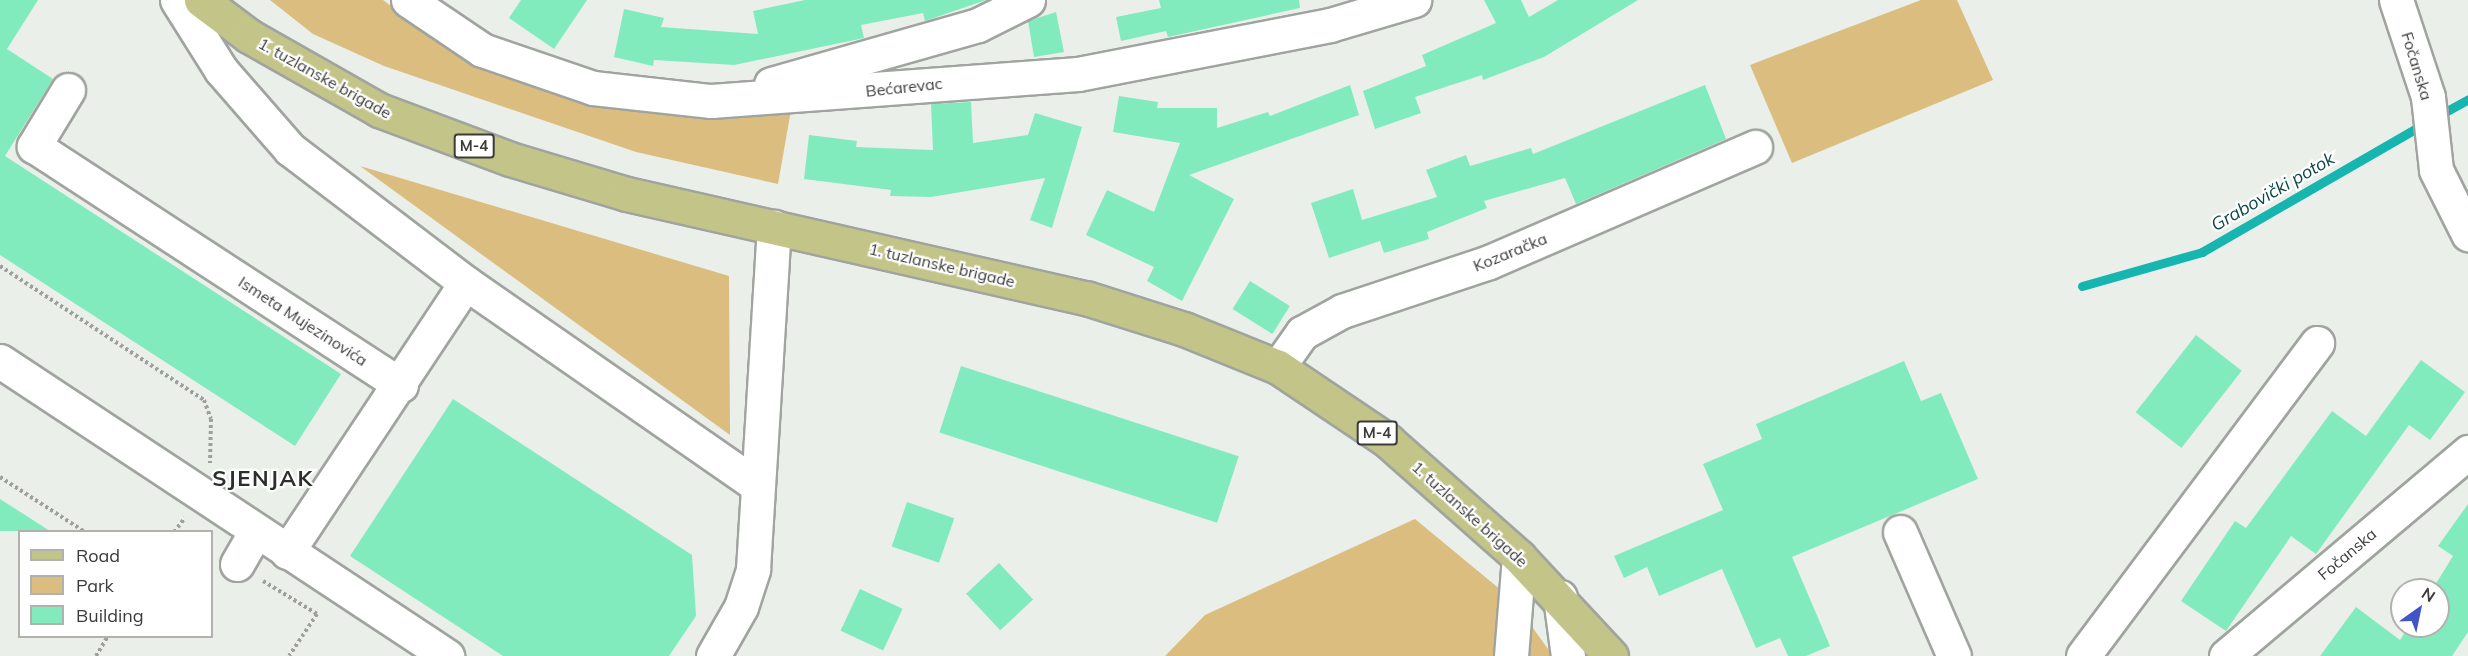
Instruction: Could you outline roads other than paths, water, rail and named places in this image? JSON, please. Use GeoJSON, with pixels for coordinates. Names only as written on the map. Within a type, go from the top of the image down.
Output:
{"type":"FeatureCollection","features":[{"type":"Feature","properties":{"kind":"main road","name":"1. tuzlanske brigade"},"geometry":{"type":"LineString","coordinates":[[201,0],[249,36],[379,110],[510,159],[774,227],[1086,298],[1184,329],[1278,367],[1388,441],[1519,557],[1560,597],[1611,656]]}},
{"type":"Feature","properties":{"kind":"street"},"geometry":{"type":"LineString","coordinates":[[177,0],[221,70],[290,149],[466,283],[755,484]]}},
{"type":"Feature","properties":{"kind":"street","name":"Bećarevac"},"geometry":{"type":"LineString","coordinates":[[408,0],[482,50],[593,88],[711,101],[1078,74],[1330,25],[1414,0]]}},
{"type":"Feature","properties":{"kind":"street"},"geometry":{"type":"LineString","coordinates":[[711,101],[978,25],[1028,0]]}},
{"type":"Feature","properties":{"kind":"street","name":"Fočanska"},"geometry":{"type":"LineString","coordinates":[[2396,0],[2428,97],[2436,170],[2468,234]]}},
{"type":"Feature","properties":{"kind":"street","name":"Ismeta Mujezinovića"},"geometry":{"type":"LineString","coordinates":[[68,90],[34,146],[401,385]]}},
{"type":"Feature","properties":{"kind":"street","name":"Kozaračka"},"geometry":{"type":"LineString","coordinates":[[1278,367],[1302,333],[1342,311],[1489,262],[1755,147]]}},
{"type":"Feature","properties":{"kind":"street"},"geometry":{"type":"LineString","coordinates":[[713,656],[741,607],[753,569],[755,484],[774,227]]}},
{"type":"Feature","properties":{"kind":"street"},"geometry":{"type":"LineString","coordinates":[[287,552],[401,385],[466,283]]}},
{"type":"Feature","properties":{"kind":"street"},"geometry":{"type":"LineString","coordinates":[[2083,656],[2317,343]]}},
{"type":"Feature","properties":{"kind":"street"},"geometry":{"type":"LineString","coordinates":[[0,361],[447,656]]}},
{"type":"Feature","properties":{"kind":"street","name":"Fočanska"},"geometry":{"type":"LineString","coordinates":[[2226,656],[2468,452]]}},
{"type":"Feature","properties":{"kind":"street"},"geometry":{"type":"LineString","coordinates":[[237,564],[256,531]]}},
{"type":"Feature","properties":{"kind":"street"},"geometry":{"type":"LineString","coordinates":[[1900,532],[1954,656]]}},
{"type":"Feature","properties":{"kind":"street"},"geometry":{"type":"LineString","coordinates":[[1511,656],[1519,557]]}},
{"type":"Feature","properties":{"kind":"street"},"geometry":{"type":"LineString","coordinates":[[1560,597],[1568,656]]}},
{"type":"Feature","properties":{"kind":"waterway","name":"Grabovički potok"},"geometry":{"type":"LineString","coordinates":[[2436,117],[2468,99]]}},
{"type":"Feature","properties":{"kind":"waterway","name":"Grabovički potok"},"geometry":{"type":"LineString","coordinates":[[2082,286],[2202,252],[2424,124]]}},
{"type":"Feature","properties":{"kind":"district","name":"SJENJAK"},"geometry":{"type":"Point","coordinates":[263,479]}}]}
